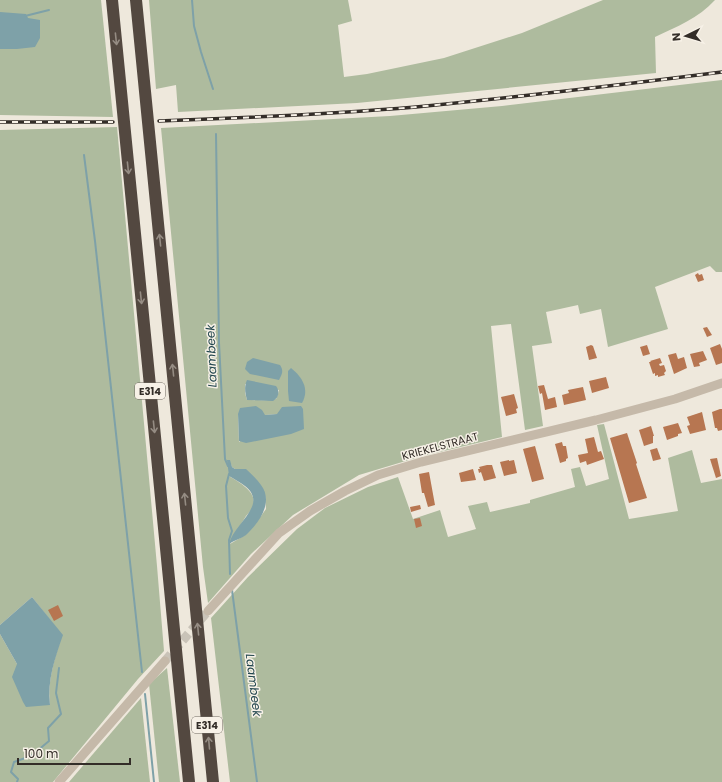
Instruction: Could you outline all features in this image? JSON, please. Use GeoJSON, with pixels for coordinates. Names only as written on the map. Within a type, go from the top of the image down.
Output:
{"type":"FeatureCollection","features":[{"type":"Feature","properties":{"kind":"highway","name":"E314"},"geometry":{"type":"LineString","coordinates":[[112,0],[189,782]]}},
{"type":"Feature","properties":{"kind":"highway","name":"E314"},"geometry":{"type":"LineString","coordinates":[[136,0],[213,782]]}},
{"type":"Feature","properties":{"kind":"street","name":"KRIEKELSTRAAT"},"geometry":{"type":"LineString","coordinates":[[208,611],[279,533],[310,510],[378,475],[421,462],[596,420],[675,399],[722,383]]}},
{"type":"Feature","properties":{"kind":"street"},"geometry":{"type":"LineString","coordinates":[[59,782],[165,660]]}},
{"type":"Feature","properties":{"kind":"green space"},"geometry":{"type":"Polygon","coordinates":[[[0,0],[101,0],[113,117],[0,115],[0,0]]]}},
{"type":"Feature","properties":{"kind":"green space"},"geometry":{"type":"Polygon","coordinates":[[[149,0],[348,0],[352,21],[338,25],[344,77],[367,74],[444,58],[522,33],[603,0],[715,0],[695,17],[655,37],[656,73],[357,103],[178,112],[176,85],[156,89],[149,0]]]}},
{"type":"Feature","properties":{"kind":"green space"},"geometry":{"type":"Polygon","coordinates":[[[722,80],[722,272],[716,272],[710,266],[655,287],[668,329],[608,347],[601,309],[580,314],[578,305],[546,312],[552,343],[532,346],[543,426],[525,430],[511,324],[491,326],[502,437],[419,457],[359,475],[293,515],[251,554],[208,603],[203,567],[161,128],[390,116],[502,106],[722,80]],[[245,384],[247,400],[276,399],[279,390],[245,384]],[[238,414],[239,442],[278,414],[238,414]],[[232,464],[229,476],[248,489],[254,503],[252,509],[244,519],[230,544],[245,535],[266,509],[265,494],[240,469],[235,469],[232,467],[232,464]]]}},
{"type":"Feature","properties":{"kind":"green space"},"geometry":{"type":"Polygon","coordinates":[[[117,127],[164,651],[138,679],[53,782],[0,782],[0,634],[17,664],[50,705],[49,696],[51,678],[54,661],[62,635],[32,597],[0,625],[0,130],[117,127]]]}},
{"type":"Feature","properties":{"kind":"green space"},"geometry":{"type":"Polygon","coordinates":[[[604,424],[629,519],[678,511],[668,458],[692,450],[701,483],[722,479],[722,782],[230,782],[211,618],[248,577],[297,529],[325,508],[368,487],[398,477],[413,519],[440,510],[448,537],[476,529],[468,506],[487,502],[490,512],[530,503],[530,500],[575,487],[571,469],[580,467],[586,486],[609,479],[597,425],[604,424]]]}},
{"type":"Feature","properties":{"kind":"green space"},"geometry":{"type":"Polygon","coordinates":[[[167,668],[180,782],[159,782],[149,684],[167,668]]]}},
{"type":"Feature","properties":{"kind":"green space"},"geometry":{"type":"Polygon","coordinates":[[[141,698],[150,782],[69,782],[141,698]]]}},
{"type":"Feature","properties":{"kind":"water"},"geometry":{"type":"Polygon","coordinates":[[[0,12],[26,14],[28,18],[40,20],[40,38],[35,47],[0,49],[0,12]]]}},
{"type":"Feature","properties":{"kind":"water"},"geometry":{"type":"Polygon","coordinates":[[[253,358],[280,365],[282,372],[279,380],[250,374],[245,369],[247,362],[253,358]]]}},
{"type":"Feature","properties":{"kind":"water"},"geometry":{"type":"Polygon","coordinates":[[[291,368],[304,384],[305,393],[302,403],[289,401],[288,371],[291,368]]]}},
{"type":"Feature","properties":{"kind":"water"},"geometry":{"type":"Polygon","coordinates":[[[247,380],[276,386],[278,396],[273,401],[247,400],[245,385],[247,380]]]}},
{"type":"Feature","properties":{"kind":"water"},"geometry":{"type":"Polygon","coordinates":[[[256,406],[262,410],[265,415],[277,414],[282,407],[301,406],[303,409],[304,429],[291,434],[246,443],[239,441],[238,414],[240,408],[256,406]]]}},
{"type":"Feature","properties":{"kind":"water"},"geometry":{"type":"Polygon","coordinates":[[[227,460],[230,460],[232,467],[235,469],[246,469],[261,485],[265,492],[266,498],[263,512],[256,525],[242,538],[229,544],[232,536],[252,507],[253,500],[251,493],[245,486],[229,476],[227,460]]]}},
{"type":"Feature","properties":{"kind":"water"},"geometry":{"type":"Polygon","coordinates":[[[32,597],[63,635],[51,678],[49,696],[50,705],[26,707],[12,677],[17,664],[0,634],[0,625],[32,597]]]}},
{"type":"Feature","properties":{"kind":"building"},"geometry":{"type":"Polygon","coordinates":[[[698,273],[699,275],[702,274],[704,280],[698,282],[695,275],[698,273]]]}},
{"type":"Feature","properties":{"kind":"building"},"geometry":{"type":"Polygon","coordinates":[[[707,327],[712,335],[707,337],[703,328],[707,327]]]}},
{"type":"Feature","properties":{"kind":"building"},"geometry":{"type":"Polygon","coordinates":[[[720,344],[722,349],[722,363],[716,365],[710,348],[720,344]]]}},
{"type":"Feature","properties":{"kind":"building"},"geometry":{"type":"Polygon","coordinates":[[[591,345],[593,346],[597,358],[589,360],[586,347],[591,345]]]}},
{"type":"Feature","properties":{"kind":"building"},"geometry":{"type":"Polygon","coordinates":[[[647,345],[650,354],[643,356],[640,347],[647,345]]]}},
{"type":"Feature","properties":{"kind":"building"},"geometry":{"type":"Polygon","coordinates":[[[703,351],[707,360],[699,363],[700,366],[694,367],[690,354],[703,351]]]}},
{"type":"Feature","properties":{"kind":"building"},"geometry":{"type":"Polygon","coordinates":[[[676,353],[678,359],[684,357],[687,368],[674,374],[668,355],[676,353]]]}},
{"type":"Feature","properties":{"kind":"building"},"geometry":{"type":"Polygon","coordinates":[[[660,358],[662,363],[659,364],[660,366],[664,365],[666,371],[664,373],[665,375],[658,377],[658,375],[655,376],[655,373],[653,374],[649,362],[660,358]]]}},
{"type":"Feature","properties":{"kind":"building"},"geometry":{"type":"Polygon","coordinates":[[[606,377],[609,388],[592,393],[589,381],[606,377]]]}},
{"type":"Feature","properties":{"kind":"building"},"geometry":{"type":"Polygon","coordinates":[[[544,385],[548,399],[555,397],[557,407],[545,410],[542,393],[540,394],[538,386],[544,385]]]}},
{"type":"Feature","properties":{"kind":"building"},"geometry":{"type":"Polygon","coordinates":[[[583,387],[586,400],[564,405],[562,395],[569,393],[568,390],[583,387]]]}},
{"type":"Feature","properties":{"kind":"building"},"geometry":{"type":"Polygon","coordinates":[[[514,394],[518,408],[516,409],[517,413],[506,416],[501,397],[514,394]]]}},
{"type":"Feature","properties":{"kind":"building"},"geometry":{"type":"Polygon","coordinates":[[[722,409],[722,430],[718,431],[717,428],[715,428],[712,412],[722,409]]]}},
{"type":"Feature","properties":{"kind":"building"},"geometry":{"type":"Polygon","coordinates":[[[702,412],[706,430],[690,434],[687,426],[690,425],[687,417],[702,412]]]}},
{"type":"Feature","properties":{"kind":"building"},"geometry":{"type":"Polygon","coordinates":[[[678,423],[682,433],[667,440],[663,427],[678,423]]]}},
{"type":"Feature","properties":{"kind":"building"},"geometry":{"type":"Polygon","coordinates":[[[651,426],[654,436],[653,443],[644,446],[639,430],[651,426]]]}},
{"type":"Feature","properties":{"kind":"building"},"geometry":{"type":"Polygon","coordinates":[[[627,433],[647,498],[629,503],[610,438],[627,433]]]}},
{"type":"Feature","properties":{"kind":"building"},"geometry":{"type":"Polygon","coordinates":[[[594,437],[598,452],[601,451],[604,459],[587,465],[586,461],[580,463],[578,455],[588,453],[585,439],[594,437]]]}},
{"type":"Feature","properties":{"kind":"building"},"geometry":{"type":"Polygon","coordinates":[[[562,442],[563,446],[566,446],[568,458],[566,461],[560,463],[555,444],[562,442]]]}},
{"type":"Feature","properties":{"kind":"building"},"geometry":{"type":"Polygon","coordinates":[[[535,446],[544,479],[532,482],[523,449],[535,446]]]}},
{"type":"Feature","properties":{"kind":"building"},"geometry":{"type":"Polygon","coordinates":[[[657,448],[661,459],[653,461],[650,450],[657,448]]]}},
{"type":"Feature","properties":{"kind":"building"},"geometry":{"type":"Polygon","coordinates":[[[717,458],[721,476],[716,478],[710,459],[717,458]]]}},
{"type":"Feature","properties":{"kind":"building"},"geometry":{"type":"Polygon","coordinates":[[[514,460],[517,473],[504,476],[500,462],[514,460]]]}},
{"type":"Feature","properties":{"kind":"building"},"geometry":{"type":"Polygon","coordinates":[[[492,465],[496,478],[484,481],[481,472],[479,473],[478,469],[480,469],[479,467],[492,465]]]}},
{"type":"Feature","properties":{"kind":"building"},"geometry":{"type":"Polygon","coordinates":[[[473,469],[476,480],[461,482],[459,473],[473,469]]]}},
{"type":"Feature","properties":{"kind":"building"},"geometry":{"type":"Polygon","coordinates":[[[429,472],[435,505],[428,507],[424,493],[422,493],[419,474],[429,472]]]}},
{"type":"Feature","properties":{"kind":"building"},"geometry":{"type":"Polygon","coordinates":[[[420,505],[421,509],[411,512],[410,507],[420,505]]]}},
{"type":"Feature","properties":{"kind":"building"},"geometry":{"type":"Polygon","coordinates":[[[420,518],[422,526],[416,528],[414,519],[420,518]]]}},
{"type":"Feature","properties":{"kind":"building"},"geometry":{"type":"Polygon","coordinates":[[[58,605],[63,616],[54,621],[48,610],[58,605]]]}},
{"type":"Feature","properties":{"kind":"waterway","name":"Laambeek"},"geometry":{"type":"LineString","coordinates":[[192,0],[194,26],[213,89]]}},
{"type":"Feature","properties":{"kind":"waterway"},"geometry":{"type":"LineString","coordinates":[[25,16],[49,10]]}},
{"type":"Feature","properties":{"kind":"waterway","name":"Laambeek"},"geometry":{"type":"LineString","coordinates":[[216,134],[219,343],[225,459],[228,466]]}},
{"type":"Feature","properties":{"kind":"waterway"},"geometry":{"type":"LineString","coordinates":[[84,155],[95,241],[142,672]]}},
{"type":"Feature","properties":{"kind":"waterway","name":"Laambeek"},"geometry":{"type":"LineString","coordinates":[[229,474],[226,486],[228,518],[232,531],[229,540],[230,574]]}},
{"type":"Feature","properties":{"kind":"waterway","name":"Laambeek"},"geometry":{"type":"LineString","coordinates":[[232,590],[257,782]]}},
{"type":"Feature","properties":{"kind":"waterway"},"geometry":{"type":"LineString","coordinates":[[17,782],[18,779],[11,772],[14,762],[31,756],[49,741],[48,728],[61,714],[56,693],[59,668]]}},
{"type":"Feature","properties":{"kind":"waterway"},"geometry":{"type":"LineString","coordinates":[[145,694],[154,782]]}},
{"type":"Feature","properties":{"kind":"tunnel"},"geometry":{"type":"LineString","coordinates":[[165,661],[208,611]]}},
{"type":"Feature","properties":{"kind":"railway"},"geometry":{"type":"LineString","coordinates":[[159,121],[288,116],[416,107],[569,91],[722,72]]}},
{"type":"Feature","properties":{"kind":"railway"},"geometry":{"type":"LineString","coordinates":[[0,122],[113,122]]}}]}
